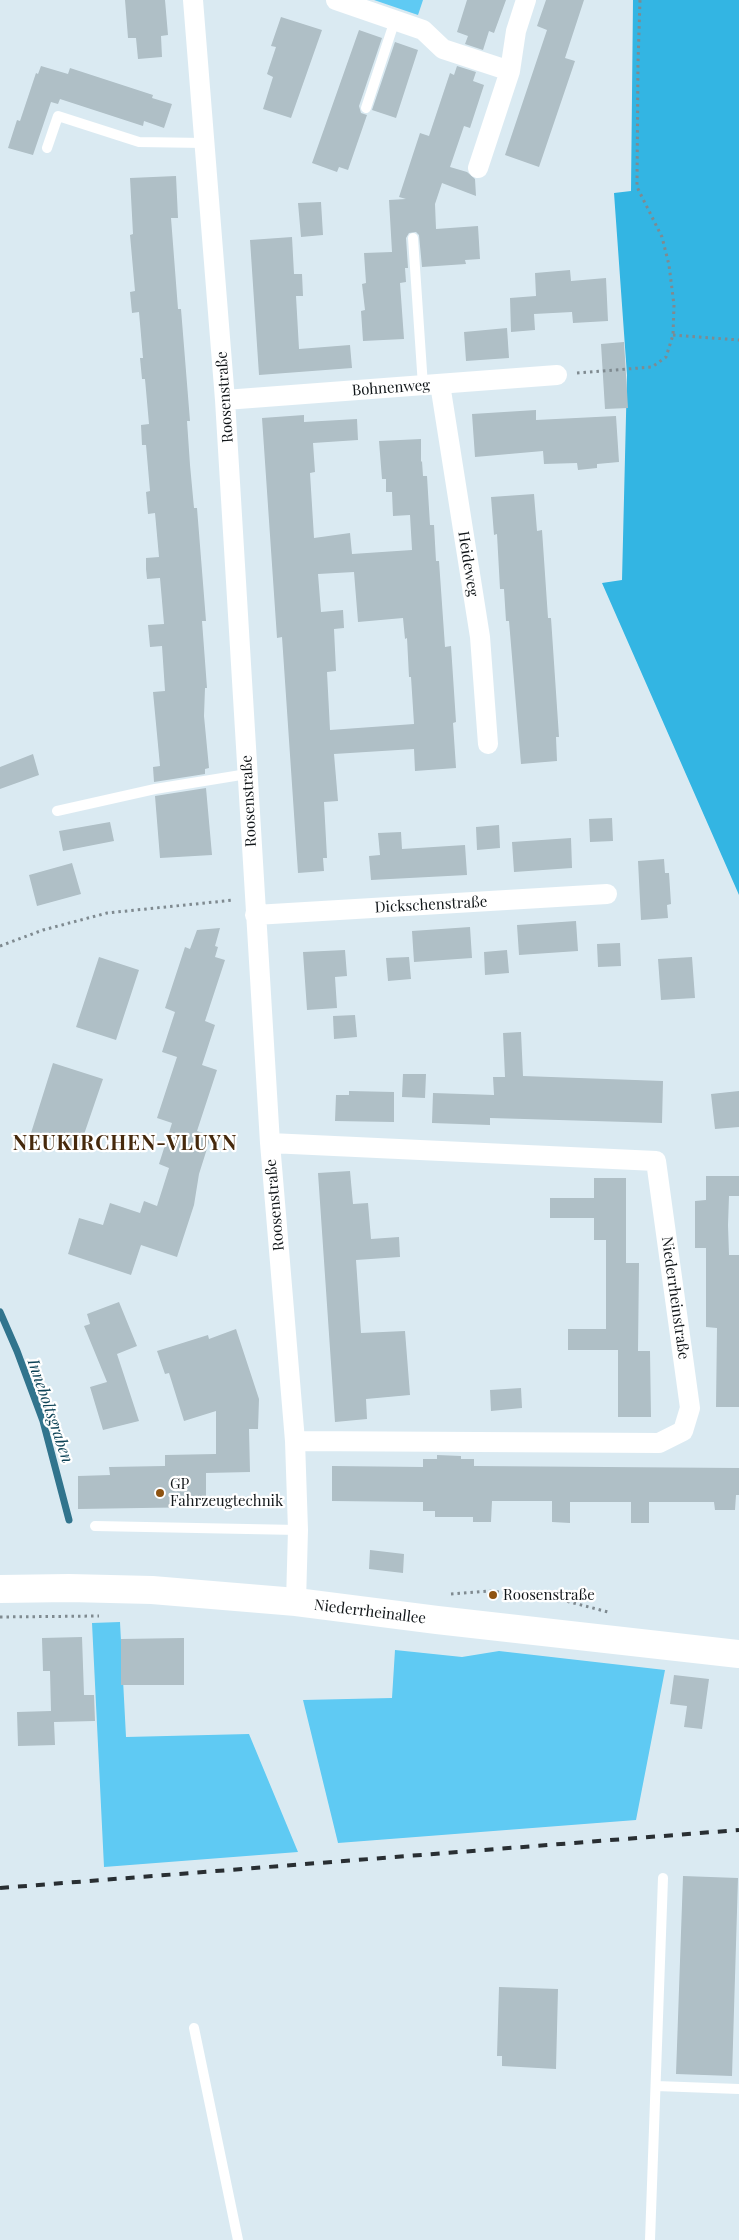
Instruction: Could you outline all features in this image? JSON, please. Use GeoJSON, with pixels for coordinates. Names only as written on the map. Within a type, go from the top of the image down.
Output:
{"type":"FeatureCollection","features":[{"type":"Feature","properties":{"kind":"main road","name":"Niederrheinallee"},"geometry":{"type":"LineString","coordinates":[[0,1589],[152,1590],[296,1602],[739,1654]]}},
{"type":"Feature","properties":{"kind":"street","name":"Roosenstraße"},"geometry":{"type":"LineString","coordinates":[[193,0],[225,400],[248,774],[254,906],[270,1143],[295,1441],[298,1530],[296,1602]]}},
{"type":"Feature","properties":{"kind":"street"},"geometry":{"type":"LineString","coordinates":[[336,0],[423,30],[443,49],[510,71]]}},
{"type":"Feature","properties":{"kind":"street"},"geometry":{"type":"LineString","coordinates":[[478,168],[510,71],[516,31],[526,0]]}},
{"type":"Feature","properties":{"kind":"street","name":"Bohnenweg"},"geometry":{"type":"LineString","coordinates":[[225,400],[557,375]]}},
{"type":"Feature","properties":{"kind":"street","name":"Heideweg"},"geometry":{"type":"LineString","coordinates":[[432,385],[480,637],[488,744]]}},
{"type":"Feature","properties":{"kind":"street","name":"Dickschenstraße"},"geometry":{"type":"LineString","coordinates":[[254,906],[607,894]]}},
{"type":"Feature","properties":{"kind":"street","name":"Niederrheinstraße"},"geometry":{"type":"LineString","coordinates":[[270,1143],[656,1161],[690,1408],[684,1431],[659,1443],[295,1441]]}},
{"type":"Feature","properties":{"kind":"lane"},"geometry":{"type":"LineString","coordinates":[[366,108],[395,20]]}},
{"type":"Feature","properties":{"kind":"lane"},"geometry":{"type":"LineString","coordinates":[[47,148],[58,116],[139,142],[204,143]]}},
{"type":"Feature","properties":{"kind":"lane"},"geometry":{"type":"LineString","coordinates":[[413,238],[432,385]]}},
{"type":"Feature","properties":{"kind":"lane"},"geometry":{"type":"LineString","coordinates":[[57,811],[155,789],[248,774]]}},
{"type":"Feature","properties":{"kind":"lane"},"geometry":{"type":"LineString","coordinates":[[95,1526],[298,1530]]}},
{"type":"Feature","properties":{"kind":"lane"},"geometry":{"type":"LineString","coordinates":[[650,2240],[663,1878]]}},
{"type":"Feature","properties":{"kind":"lane"},"geometry":{"type":"LineString","coordinates":[[194,2028],[238,2240]]}},
{"type":"Feature","properties":{"kind":"lane"},"geometry":{"type":"LineString","coordinates":[[656,2086],[739,2089]]}},
{"type":"Feature","properties":{"kind":"path"},"geometry":{"type":"LineString","coordinates":[[557,375],[652,368],[666,357],[673,335],[674,305],[669,265],[662,238],[637,187],[640,0]]}},
{"type":"Feature","properties":{"kind":"path"},"geometry":{"type":"LineString","coordinates":[[673,335],[739,340]]}},
{"type":"Feature","properties":{"kind":"path"},"geometry":{"type":"LineString","coordinates":[[0,946],[43,930],[107,913],[254,906]]}},
{"type":"Feature","properties":{"kind":"shaded area"},"geometry":{"type":"Polygon","coordinates":[[[374,0],[423,0],[418,15],[374,0]]]}},
{"type":"Feature","properties":{"kind":"shaded area"},"geometry":{"type":"Polygon","coordinates":[[[633,0],[739,0],[739,895],[602,583],[622,580],[627,375],[614,193],[631,191],[633,0]]]}},
{"type":"Feature","properties":{"kind":"shaded area"},"geometry":{"type":"Polygon","coordinates":[[[120,1622],[126,1737],[249,1734],[298,1852],[104,1867],[92,1623],[120,1622]]]}},
{"type":"Feature","properties":{"kind":"shaded area"},"geometry":{"type":"Polygon","coordinates":[[[395,1650],[462,1657],[499,1651],[665,1670],[636,1820],[338,1843],[303,1700],[392,1698],[395,1650]]]}},
{"type":"Feature","properties":{"kind":"building"},"geometry":{"type":"Polygon","coordinates":[[[125,0],[165,0],[168,35],[161,36],[162,57],[138,59],[136,38],[128,38],[125,0]]]}},
{"type":"Feature","properties":{"kind":"building"},"geometry":{"type":"Polygon","coordinates":[[[467,0],[506,0],[494,33],[489,31],[483,50],[465,44],[468,36],[457,32],[467,0]]]}},
{"type":"Feature","properties":{"kind":"building"},"geometry":{"type":"Polygon","coordinates":[[[546,0],[584,0],[565,58],[575,61],[539,167],[505,155],[547,30],[537,26],[546,0]]]}},
{"type":"Feature","properties":{"kind":"building"},"geometry":{"type":"Polygon","coordinates":[[[281,17],[322,30],[291,118],[263,109],[273,77],[267,74],[276,47],[271,46],[281,17]]]}},
{"type":"Feature","properties":{"kind":"building"},"geometry":{"type":"Polygon","coordinates":[[[359,30],[382,38],[359,106],[361,113],[367,115],[348,170],[339,167],[337,172],[312,163],[359,30]]]}},
{"type":"Feature","properties":{"kind":"building"},"geometry":{"type":"Polygon","coordinates":[[[395,42],[418,50],[396,118],[372,110],[395,42]]]}},
{"type":"Feature","properties":{"kind":"building"},"geometry":{"type":"Polygon","coordinates":[[[41,66],[68,74],[70,68],[153,95],[152,98],[172,104],[164,128],[144,121],[143,126],[60,99],[58,104],[51,102],[33,155],[8,148],[17,120],[20,121],[36,73],[38,74],[41,66]]]}},
{"type":"Feature","properties":{"kind":"building"},"geometry":{"type":"Polygon","coordinates":[[[457,66],[476,72],[473,81],[484,85],[470,128],[464,126],[450,167],[467,172],[475,179],[476,196],[442,183],[435,204],[436,229],[478,226],[480,259],[465,260],[466,264],[422,267],[419,235],[416,232],[409,233],[406,238],[408,268],[405,268],[406,282],[400,283],[404,339],[363,341],[361,311],[365,310],[362,284],[366,283],[364,253],[392,252],[389,200],[406,199],[399,197],[420,133],[429,136],[450,73],[454,75],[457,66]]]}},
{"type":"Feature","properties":{"kind":"building"},"geometry":{"type":"Polygon","coordinates":[[[176,176],[178,218],[171,218],[178,309],[181,309],[190,421],[187,421],[190,465],[194,508],[197,508],[206,621],[202,621],[207,688],[205,688],[204,716],[209,768],[205,769],[205,774],[154,782],[153,767],[160,766],[153,692],[165,691],[162,646],[150,647],[148,625],[164,624],[160,578],[147,579],[146,569],[146,558],[159,557],[155,513],[148,514],[146,492],[150,491],[146,445],[142,445],[141,425],[149,424],[145,379],[142,379],[140,358],[143,358],[139,312],[132,313],[130,292],[135,291],[130,235],[133,234],[130,178],[176,176]]]}},
{"type":"Feature","properties":{"kind":"building"},"geometry":{"type":"Polygon","coordinates":[[[321,202],[323,235],[301,237],[298,203],[321,202]]]}},
{"type":"Feature","properties":{"kind":"building"},"geometry":{"type":"Polygon","coordinates":[[[292,237],[294,274],[302,274],[303,296],[296,296],[299,349],[350,345],[352,368],[259,375],[250,240],[292,237]]]}},
{"type":"Feature","properties":{"kind":"building"},"geometry":{"type":"Polygon","coordinates":[[[570,270],[571,281],[606,278],[608,321],[573,323],[572,312],[534,314],[535,330],[511,332],[510,298],[536,296],[535,273],[570,270]]]}},
{"type":"Feature","properties":{"kind":"building"},"geometry":{"type":"Polygon","coordinates":[[[507,328],[509,358],[466,361],[464,332],[507,328]]]}},
{"type":"Feature","properties":{"kind":"building"},"geometry":{"type":"Polygon","coordinates":[[[624,342],[628,408],[605,409],[601,344],[624,342]]]}},
{"type":"Feature","properties":{"kind":"building"},"geometry":{"type":"Polygon","coordinates":[[[536,410],[536,420],[616,416],[619,462],[597,464],[597,468],[578,470],[577,463],[544,464],[543,451],[475,457],[472,414],[536,410]]]}},
{"type":"Feature","properties":{"kind":"building"},"geometry":{"type":"Polygon","coordinates":[[[304,415],[304,422],[357,419],[358,440],[313,443],[315,472],[310,473],[314,538],[350,533],[352,554],[412,550],[410,515],[393,516],[392,492],[386,492],[386,479],[382,479],[379,441],[421,439],[421,462],[423,476],[427,476],[430,525],[434,525],[436,561],[439,561],[445,647],[451,646],[456,722],[453,723],[456,768],[415,771],[414,749],[334,754],[338,801],[324,802],[327,858],[323,858],[324,871],[298,873],[282,637],[277,638],[262,418],[304,415]],[[354,572],[318,574],[321,612],[343,610],[344,628],[334,629],[336,671],[327,672],[330,730],[414,724],[407,638],[405,639],[403,618],[358,622],[354,572]]]}},
{"type":"Feature","properties":{"kind":"building"},"geometry":{"type":"Polygon","coordinates":[[[534,494],[537,531],[542,530],[548,618],[551,618],[559,737],[556,737],[557,761],[521,764],[509,621],[506,621],[504,589],[500,589],[497,534],[494,535],[491,497],[534,494]]]}},
{"type":"Feature","properties":{"kind":"building"},"geometry":{"type":"Polygon","coordinates":[[[33,754],[39,775],[0,789],[0,767],[33,754]]]}},
{"type":"Feature","properties":{"kind":"building"},"geometry":{"type":"Polygon","coordinates":[[[206,788],[212,855],[160,858],[155,796],[206,788]]]}},
{"type":"Feature","properties":{"kind":"building"},"geometry":{"type":"Polygon","coordinates":[[[612,818],[613,841],[590,842],[589,819],[612,818]]]}},
{"type":"Feature","properties":{"kind":"building"},"geometry":{"type":"Polygon","coordinates":[[[110,822],[114,841],[63,851],[59,831],[110,822]]]}},
{"type":"Feature","properties":{"kind":"building"},"geometry":{"type":"Polygon","coordinates":[[[499,825],[500,848],[477,850],[476,827],[499,825]]]}},
{"type":"Feature","properties":{"kind":"building"},"geometry":{"type":"Polygon","coordinates":[[[401,832],[402,849],[465,845],[467,875],[371,880],[369,856],[380,855],[378,833],[401,832]]]}},
{"type":"Feature","properties":{"kind":"building"},"geometry":{"type":"Polygon","coordinates":[[[571,838],[572,868],[514,872],[512,842],[571,838]]]}},
{"type":"Feature","properties":{"kind":"building"},"geometry":{"type":"Polygon","coordinates":[[[664,859],[665,873],[669,873],[671,904],[667,905],[668,918],[641,920],[638,861],[664,859]]]}},
{"type":"Feature","properties":{"kind":"building"},"geometry":{"type":"Polygon","coordinates":[[[72,863],[81,894],[37,906],[29,875],[72,863]]]}},
{"type":"Feature","properties":{"kind":"building"},"geometry":{"type":"Polygon","coordinates":[[[576,921],[578,951],[519,955],[517,925],[576,921]]]}},
{"type":"Feature","properties":{"kind":"building"},"geometry":{"type":"Polygon","coordinates":[[[470,927],[472,958],[414,962],[412,931],[470,927]]]}},
{"type":"Feature","properties":{"kind":"building"},"geometry":{"type":"Polygon","coordinates":[[[220,928],[215,946],[218,947],[215,957],[225,960],[205,1021],[215,1025],[202,1065],[217,1070],[197,1131],[211,1136],[199,1174],[194,1205],[177,1257],[141,1245],[131,1275],[68,1254],[79,1218],[103,1225],[110,1203],[140,1213],[144,1201],[157,1206],[169,1168],[159,1164],[172,1123],[157,1118],[177,1057],[162,1052],[175,1012],[165,1008],[185,947],[190,949],[197,930],[220,928]]]}},
{"type":"Feature","properties":{"kind":"building"},"geometry":{"type":"Polygon","coordinates":[[[620,943],[621,966],[598,967],[597,944],[620,943]]]}},
{"type":"Feature","properties":{"kind":"building"},"geometry":{"type":"Polygon","coordinates":[[[345,950],[347,976],[335,977],[337,1008],[307,1010],[303,952],[345,950]]]}},
{"type":"Feature","properties":{"kind":"building"},"geometry":{"type":"Polygon","coordinates":[[[507,950],[509,973],[485,975],[484,952],[507,950]]]}},
{"type":"Feature","properties":{"kind":"building"},"geometry":{"type":"Polygon","coordinates":[[[99,957],[139,970],[116,1040],[76,1027],[99,957]]]}},
{"type":"Feature","properties":{"kind":"building"},"geometry":{"type":"Polygon","coordinates":[[[409,957],[411,979],[388,981],[386,958],[409,957]]]}},
{"type":"Feature","properties":{"kind":"building"},"geometry":{"type":"Polygon","coordinates":[[[692,957],[695,998],[661,1000],[658,959],[692,957]]]}},
{"type":"Feature","properties":{"kind":"building"},"geometry":{"type":"Polygon","coordinates":[[[355,1015],[357,1037],[334,1039],[333,1016],[355,1015]]]}},
{"type":"Feature","properties":{"kind":"building"},"geometry":{"type":"Polygon","coordinates":[[[521,1032],[523,1076],[663,1081],[662,1123],[490,1118],[490,1125],[432,1123],[433,1093],[494,1095],[493,1077],[505,1077],[503,1033],[521,1032]]]}},
{"type":"Feature","properties":{"kind":"building"},"geometry":{"type":"Polygon","coordinates":[[[53,1063],[103,1079],[79,1149],[31,1133],[53,1063]]]}},
{"type":"Feature","properties":{"kind":"building"},"geometry":{"type":"Polygon","coordinates":[[[403,1074],[426,1074],[425,1098],[402,1097],[403,1074]]]}},
{"type":"Feature","properties":{"kind":"building"},"geometry":{"type":"Polygon","coordinates":[[[349,1091],[394,1092],[394,1122],[335,1121],[336,1095],[349,1095],[349,1091]]]}},
{"type":"Feature","properties":{"kind":"building"},"geometry":{"type":"Polygon","coordinates":[[[739,1091],[739,1127],[715,1129],[711,1094],[739,1091]]]}},
{"type":"Feature","properties":{"kind":"building"},"geometry":{"type":"Polygon","coordinates":[[[350,1171],[353,1204],[368,1203],[371,1239],[399,1237],[400,1257],[356,1260],[361,1333],[405,1331],[410,1395],[366,1399],[367,1419],[335,1422],[318,1173],[350,1171]]]}},
{"type":"Feature","properties":{"kind":"building"},"geometry":{"type":"Polygon","coordinates":[[[706,1176],[739,1176],[739,1196],[729,1196],[728,1225],[729,1255],[739,1255],[739,1407],[716,1407],[717,1328],[706,1327],[706,1248],[695,1248],[695,1201],[706,1200],[706,1176]]]}},
{"type":"Feature","properties":{"kind":"building"},"geometry":{"type":"Polygon","coordinates":[[[594,1178],[626,1178],[626,1263],[639,1263],[638,1351],[650,1351],[651,1417],[618,1417],[618,1350],[568,1350],[568,1329],[606,1329],[606,1240],[594,1240],[594,1218],[550,1218],[550,1198],[594,1198],[594,1178]]]}},
{"type":"Feature","properties":{"kind":"building"},"geometry":{"type":"Polygon","coordinates":[[[119,1302],[137,1346],[117,1354],[139,1421],[103,1430],[90,1387],[107,1382],[84,1326],[90,1324],[87,1314],[119,1302]]]}},
{"type":"Feature","properties":{"kind":"building"},"geometry":{"type":"Polygon","coordinates":[[[236,1329],[259,1399],[258,1429],[249,1429],[250,1472],[206,1473],[206,1507],[78,1509],[78,1476],[110,1475],[109,1467],[165,1466],[165,1455],[216,1454],[216,1411],[184,1421],[169,1373],[165,1374],[157,1351],[208,1335],[209,1339],[236,1329]]]}},
{"type":"Feature","properties":{"kind":"building"},"geometry":{"type":"Polygon","coordinates":[[[521,1388],[522,1408],[491,1411],[490,1390],[521,1388]]]}},
{"type":"Feature","properties":{"kind":"building"},"geometry":{"type":"Polygon","coordinates":[[[437,1455],[461,1456],[461,1459],[474,1459],[474,1466],[739,1468],[739,1495],[736,1495],[735,1510],[715,1510],[714,1502],[649,1502],[649,1523],[631,1523],[631,1502],[570,1502],[570,1523],[552,1522],[552,1501],[492,1501],[491,1522],[473,1522],[473,1517],[435,1517],[435,1511],[423,1511],[423,1502],[332,1501],[332,1466],[423,1467],[423,1459],[437,1459],[437,1455]]]}},
{"type":"Feature","properties":{"kind":"building"},"geometry":{"type":"Polygon","coordinates":[[[370,1550],[404,1554],[403,1573],[369,1569],[370,1550]]]}},
{"type":"Feature","properties":{"kind":"building"},"geometry":{"type":"Polygon","coordinates":[[[82,1637],[84,1695],[94,1695],[95,1721],[54,1722],[55,1745],[18,1746],[17,1712],[51,1711],[50,1671],[43,1671],[42,1638],[82,1637]]]}},
{"type":"Feature","properties":{"kind":"building"},"geometry":{"type":"Polygon","coordinates":[[[184,1638],[184,1685],[121,1685],[121,1639],[184,1638]]]}},
{"type":"Feature","properties":{"kind":"building"},"geometry":{"type":"Polygon","coordinates":[[[674,1675],[709,1679],[702,1729],[684,1727],[687,1706],[670,1704],[674,1675]]]}},
{"type":"Feature","properties":{"kind":"building"},"geometry":{"type":"Polygon","coordinates":[[[683,1876],[738,1878],[732,2076],[676,2074],[683,1876]]]}},
{"type":"Feature","properties":{"kind":"building"},"geometry":{"type":"Polygon","coordinates":[[[499,1987],[558,1989],[556,2069],[502,2066],[502,2056],[497,2056],[499,1987]]]}},
{"type":"Feature","properties":{"kind":"waterway","name":"Inneboltsgraben"},"geometry":{"type":"LineString","coordinates":[[0,1312],[17,1351],[43,1421],[69,1520]]}},
{"type":"Feature","properties":{"kind":"railway"},"geometry":{"type":"LineString","coordinates":[[0,1888],[739,1830]]}},
{"type":"Feature","properties":{"kind":"place","name":"GP Fahrzeugtechnik"},"geometry":{"type":"Point","coordinates":[160,1493]}},
{"type":"Feature","properties":{"kind":"place","name":"Roosenstraße"},"geometry":{"type":"Point","coordinates":[493,1595]}},
{"type":"Feature","properties":{"kind":"district","name":"NEUKIRCHEN-VLUYN"},"geometry":{"type":"Point","coordinates":[125,1144]}}]}
